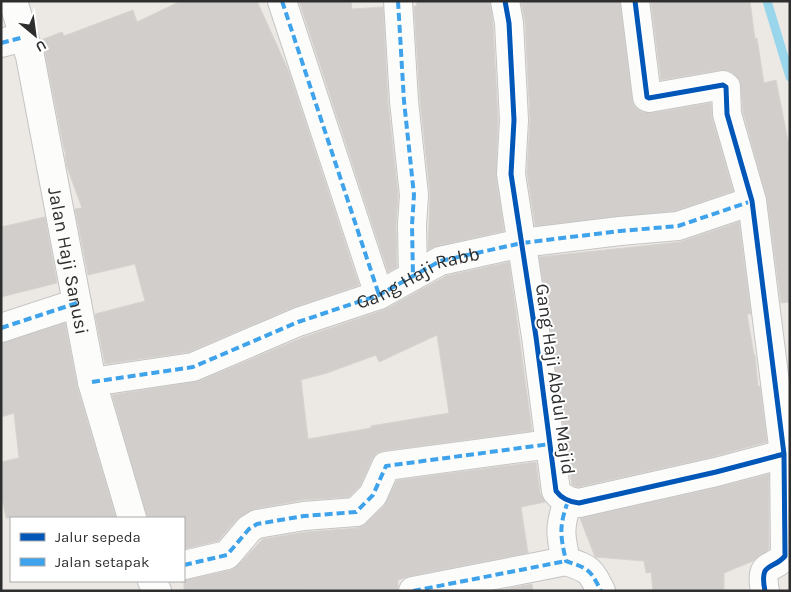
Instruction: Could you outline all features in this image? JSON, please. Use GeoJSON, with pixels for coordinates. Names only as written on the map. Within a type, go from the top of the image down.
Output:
{"type":"FeatureCollection","features":[{"type":"Feature","properties":{"kind":"street","name":"Jalan Haji Sanusi"},"geometry":{"type":"LineString","coordinates":[[13,1],[13,40],[30,56],[92,382],[132,517]]}},
{"type":"Feature","properties":{"kind":"street"},"geometry":{"type":"LineString","coordinates":[[282,1],[379,295]]}},
{"type":"Feature","properties":{"kind":"street"},"geometry":{"type":"LineString","coordinates":[[398,1],[404,100],[414,195],[412,225],[413,276]]}},
{"type":"Feature","properties":{"kind":"street","name":"Gang Haji Abdul Majid"},"geometry":{"type":"LineString","coordinates":[[505,1],[514,120],[511,174],[556,491],[560,497],[579,503],[716,472],[784,454]]}},
{"type":"Feature","properties":{"kind":"street"},"geometry":{"type":"LineString","coordinates":[[635,1],[646,96],[648,98],[723,85],[726,87],[727,114],[752,201],[784,454],[785,556],[766,569],[762,579],[764,591]]}},
{"type":"Feature","properties":{"kind":"street","name":"Gang Haji Rabb"},"geometry":{"type":"LineString","coordinates":[[92,382],[193,368],[298,322],[379,295],[440,261],[522,243],[678,226],[752,201]]}},
{"type":"Feature","properties":{"kind":"street"},"geometry":{"type":"LineString","coordinates":[[1,328],[77,303]]}},
{"type":"Feature","properties":{"kind":"street","name":"Gang Haji Abdul Majid"},"geometry":{"type":"LineString","coordinates":[[185,565],[227,555],[249,529],[257,524],[304,516],[356,512],[373,495],[386,466],[550,444]]}},
{"type":"Feature","properties":{"kind":"street"},"geometry":{"type":"LineString","coordinates":[[566,561],[562,542],[561,521],[568,501]]}},
{"type":"Feature","properties":{"kind":"street"},"geometry":{"type":"LineString","coordinates":[[413,591],[566,561],[587,568],[602,591]]}},
{"type":"Feature","properties":{"kind":"building"},"geometry":{"type":"Polygon","coordinates":[[[181,1],[257,1],[289,72],[359,285],[292,308],[189,352],[105,364],[95,314],[145,301],[135,264],[88,275],[75,209],[82,208],[67,167],[41,40],[62,32],[64,36],[133,10],[137,22],[181,1]]]}},
{"type":"Feature","properties":{"kind":"building"},"geometry":{"type":"Polygon","coordinates":[[[299,1],[351,1],[352,9],[383,7],[388,102],[398,195],[396,225],[397,267],[388,272],[299,1]]]}},
{"type":"Feature","properties":{"kind":"building"},"geometry":{"type":"Polygon","coordinates":[[[416,1],[490,1],[498,120],[496,176],[504,231],[437,246],[428,250],[430,194],[420,100],[414,6],[417,6],[416,1]]]}},
{"type":"Feature","properties":{"kind":"building"},"geometry":{"type":"Polygon","coordinates":[[[521,1],[620,1],[634,106],[642,112],[652,113],[711,103],[712,118],[733,191],[675,211],[535,226],[527,173],[530,119],[525,22],[521,1]]]}},
{"type":"Feature","properties":{"kind":"building"},"geometry":{"type":"Polygon","coordinates":[[[664,1],[750,1],[764,83],[776,80],[790,151],[790,302],[781,303],[767,199],[743,112],[740,80],[732,72],[720,70],[661,80],[651,3],[664,1]]]}},
{"type":"Feature","properties":{"kind":"building"},"geometry":{"type":"Polygon","coordinates":[[[45,217],[57,283],[1,297],[1,227],[45,217]]]}},
{"type":"Feature","properties":{"kind":"building"},"geometry":{"type":"Polygon","coordinates":[[[739,222],[751,314],[747,314],[755,355],[758,387],[760,386],[767,442],[712,457],[578,487],[572,485],[539,257],[680,242],[739,222]]]}},
{"type":"Feature","properties":{"kind":"building"},"geometry":{"type":"Polygon","coordinates":[[[509,262],[532,431],[377,453],[372,459],[360,486],[349,497],[303,500],[254,509],[237,519],[218,541],[185,549],[185,517],[147,517],[112,395],[199,381],[304,337],[384,310],[446,276],[509,262]],[[437,335],[379,362],[376,355],[327,373],[301,380],[308,439],[371,428],[371,426],[449,413],[437,335]]]}},
{"type":"Feature","properties":{"kind":"building"},"geometry":{"type":"Polygon","coordinates":[[[65,323],[77,386],[116,517],[6,518],[1,493],[1,462],[19,458],[14,413],[1,417],[1,343],[65,323]]]}},
{"type":"Feature","properties":{"kind":"building"},"geometry":{"type":"Polygon","coordinates":[[[536,462],[540,493],[545,502],[521,507],[528,553],[410,576],[398,580],[398,590],[184,591],[185,580],[231,570],[263,539],[306,532],[357,528],[366,523],[384,506],[397,480],[536,462]]]}},
{"type":"Feature","properties":{"kind":"building"},"geometry":{"type":"Polygon","coordinates":[[[769,474],[769,549],[753,561],[724,573],[724,591],[653,591],[651,572],[646,573],[644,561],[595,557],[580,518],[719,487],[769,474]]]}},
{"type":"Feature","properties":{"kind":"building"},"geometry":{"type":"Polygon","coordinates":[[[532,584],[533,591],[495,591],[532,584]]]}},
{"type":"Feature","properties":{"kind":"waterway"},"geometry":{"type":"LineString","coordinates":[[767,1],[790,77]]}},
{"type":"Feature","properties":{"kind":"marked path"},"geometry":{"type":"LineString","coordinates":[[282,1],[379,295]]}},
{"type":"Feature","properties":{"kind":"marked path"},"geometry":{"type":"LineString","coordinates":[[398,1],[404,101],[414,195],[412,225],[413,276]]}},
{"type":"Feature","properties":{"kind":"marked path"},"geometry":{"type":"LineString","coordinates":[[1,43],[24,37]]}},
{"type":"Feature","properties":{"kind":"marked path"},"geometry":{"type":"LineString","coordinates":[[92,382],[193,367],[298,322],[379,295],[440,261],[522,243],[678,226],[752,201]]}},
{"type":"Feature","properties":{"kind":"marked path"},"geometry":{"type":"LineString","coordinates":[[1,328],[77,303]]}},
{"type":"Feature","properties":{"kind":"marked path"},"geometry":{"type":"LineString","coordinates":[[185,565],[227,555],[249,529],[257,524],[304,516],[356,512],[373,495],[386,466],[550,444]]}},
{"type":"Feature","properties":{"kind":"marked path"},"geometry":{"type":"LineString","coordinates":[[568,501],[561,531],[566,561],[588,571],[601,591]]}},
{"type":"Feature","properties":{"kind":"marked path"},"geometry":{"type":"LineString","coordinates":[[413,591],[566,561]]}},
{"type":"Feature","properties":{"kind":"cycle path"},"geometry":{"type":"LineString","coordinates":[[505,1],[509,23],[514,120],[511,174],[536,337],[556,491],[566,500],[579,503],[716,472],[784,454]]}},
{"type":"Feature","properties":{"kind":"cycle path"},"geometry":{"type":"LineString","coordinates":[[635,1],[647,97],[723,85],[726,87],[727,114],[752,201],[784,454],[785,556],[765,571],[765,591]]}}]}
